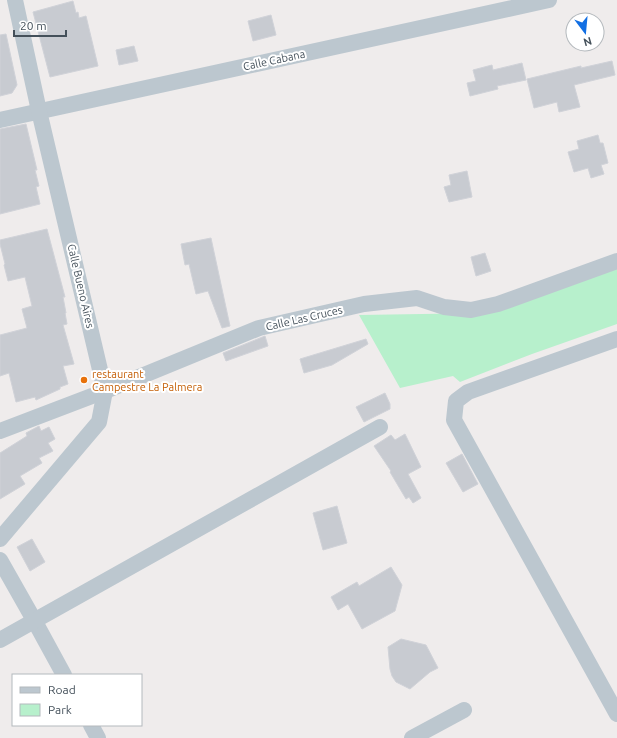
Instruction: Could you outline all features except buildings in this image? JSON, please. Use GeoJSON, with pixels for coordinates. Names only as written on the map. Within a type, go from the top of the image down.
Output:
{"type":"FeatureCollection","features":[{"type":"Feature","properties":{"kind":"street","name":"Calle Bueno Aires"},"geometry":{"type":"LineString","coordinates":[[0,539],[99,422],[106,390],[39,111],[15,0]]}},
{"type":"Feature","properties":{"kind":"street","name":"Calle Cabana"},"geometry":{"type":"LineString","coordinates":[[0,120],[549,0]]}},
{"type":"Feature","properties":{"kind":"street","name":"Calle Las Cruces"},"geometry":{"type":"LineString","coordinates":[[0,431],[259,328],[364,304],[417,298],[444,307],[471,310],[498,304],[617,261]]}},
{"type":"Feature","properties":{"kind":"street"},"geometry":{"type":"LineString","coordinates":[[617,339],[468,392],[456,401],[454,420],[617,714]]}},
{"type":"Feature","properties":{"kind":"street"},"geometry":{"type":"LineString","coordinates":[[0,640],[380,427]]}},
{"type":"Feature","properties":{"kind":"street"},"geometry":{"type":"LineString","coordinates":[[0,560],[63,674]]}},
{"type":"Feature","properties":{"kind":"street"},"geometry":{"type":"LineString","coordinates":[[412,738],[464,710]]}},
{"type":"Feature","properties":{"kind":"street"},"geometry":{"type":"LineString","coordinates":[[92,726],[98,738]]}},
{"type":"Feature","properties":{"kind":"green space"},"geometry":{"type":"Polygon","coordinates":[[[617,264],[617,324],[532,354],[460,382],[453,376],[400,388],[359,315],[485,313],[617,264]]]}},
{"type":"Feature","properties":{"kind":"place","name":"restaurant Campestre La Palmera"},"geometry":{"type":"Point","coordinates":[84,380]}}]}
